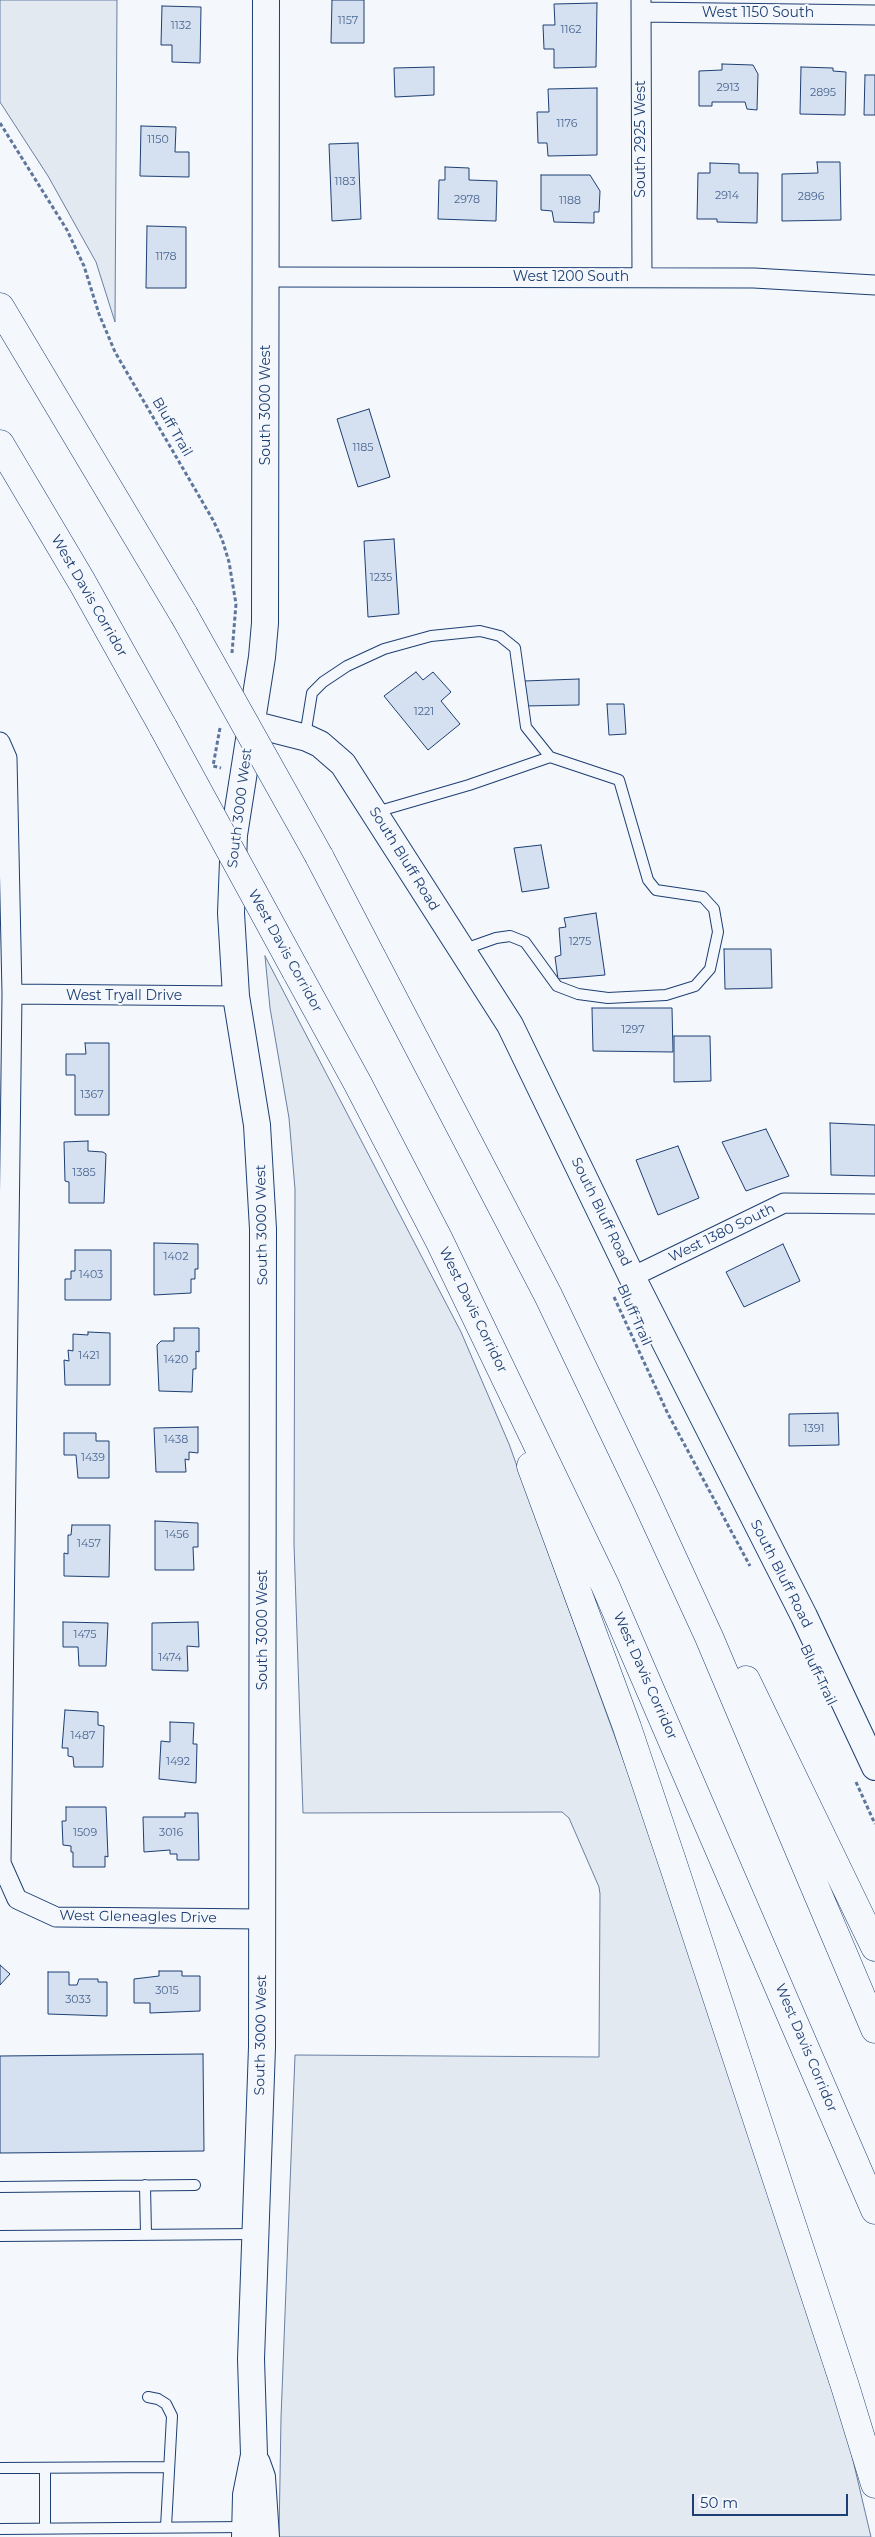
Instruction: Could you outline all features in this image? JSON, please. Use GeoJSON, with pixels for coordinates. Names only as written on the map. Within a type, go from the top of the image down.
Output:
{"type":"FeatureCollection","features":[{"type":"Feature","properties":{"kind":"highway"},"geometry":{"type":"LineString","coordinates":[[0,307],[184,615],[319,856],[544,1287],[709,1637],[875,2029]]}},
{"type":"Feature","properties":{"kind":"highway","name":"West Davis Corridor"},"geometry":{"type":"LineString","coordinates":[[0,444],[82,582],[363,1093],[502,1369],[605,1585],[875,2210]]}},
{"type":"Feature","properties":{"kind":"highway"},"geometry":{"type":"LineString","coordinates":[[574,1352],[626,1430],[875,1947]]}},
{"type":"Feature","properties":{"kind":"highway"},"geometry":{"type":"LineString","coordinates":[[502,1369],[532,1470],[627,1727],[845,2386],[875,2484]]}},
{"type":"Feature","properties":{"kind":"main road","name":"South 3000 West"},"geometry":{"type":"LineString","coordinates":[[252,2534],[246,2495],[254,2455],[251,2359],[260,2153],[264,1229],[257,1125],[236,996],[232,954],[232,874],[239,797],[262,656],[266,586],[266,0]]}},
{"type":"Feature","properties":{"kind":"main road","name":"South Bluff Road"},"geometry":{"type":"LineString","coordinates":[[252,724],[305,738],[320,744],[343,764],[510,1025],[621,1282],[804,1616],[864,1770]]}},
{"type":"Feature","properties":{"kind":"street","name":"West 1150 South"},"geometry":{"type":"LineString","coordinates":[[641,6],[875,15]]}},
{"type":"Feature","properties":{"kind":"street","name":"South 2925 West"},"geometry":{"type":"LineString","coordinates":[[641,6],[642,278]]}},
{"type":"Feature","properties":{"kind":"street","name":"West 1200 South"},"geometry":{"type":"LineString","coordinates":[[267,277],[754,278],[875,284]]}},
{"type":"Feature","properties":{"kind":"street"},"geometry":{"type":"LineString","coordinates":[[0,742],[7,758],[12,994]]}},
{"type":"Feature","properties":{"kind":"street","name":"West Tryall Drive"},"geometry":{"type":"LineString","coordinates":[[12,994],[236,996]]}},
{"type":"Feature","properties":{"kind":"street","name":"West Gleneagles Drive"},"geometry":{"type":"LineString","coordinates":[[12,994],[1,1863],[16,1899],[56,1917],[262,1919]]}},
{"type":"Feature","properties":{"kind":"street","name":"West 1380 South"},"geometry":{"type":"LineString","coordinates":[[621,1282],[784,1203],[875,1204]]}},
{"type":"Feature","properties":{"kind":"lane"},"geometry":{"type":"LineString","coordinates":[[305,738],[312,693],[334,674],[361,659],[408,641],[455,632],[480,631],[500,636],[515,648],[526,727],[550,757],[619,780],[648,880],[656,890],[703,897],[714,909],[718,932],[710,969],[695,986],[666,996],[608,998],[578,994],[558,986],[525,942],[510,936],[496,938],[462,950]]}},
{"type":"Feature","properties":{"kind":"lane"},"geometry":{"type":"LineString","coordinates":[[375,813],[469,786],[550,757]]}},
{"type":"Feature","properties":{"kind":"lane"},"geometry":{"type":"LineString","coordinates":[[145,2185],[146,2234]]}},
{"type":"Feature","properties":{"kind":"lane"},"geometry":{"type":"LineString","coordinates":[[0,2187],[195,2185]]}},
{"type":"Feature","properties":{"kind":"lane"},"geometry":{"type":"LineString","coordinates":[[0,2236],[256,2234]]}},
{"type":"Feature","properties":{"kind":"lane"},"geometry":{"type":"LineString","coordinates":[[148,2397],[158,2399],[166,2404],[172,2416],[166,2527]]}},
{"type":"Feature","properties":{"kind":"lane"},"geometry":{"type":"LineString","coordinates":[[0,2468],[169,2467]]}},
{"type":"Feature","properties":{"kind":"lane"},"geometry":{"type":"LineString","coordinates":[[45,2468],[46,2528]]}},
{"type":"Feature","properties":{"kind":"lane"},"geometry":{"type":"LineString","coordinates":[[0,2529],[166,2527],[252,2534]]}},
{"type":"Feature","properties":{"kind":"path","name":"Bluff Trail"},"geometry":{"type":"LineString","coordinates":[[0,123],[67,230],[84,266],[99,314],[115,352],[213,520],[222,539],[228,559],[236,604],[232,655]]}},
{"type":"Feature","properties":{"kind":"path"},"geometry":{"type":"LineString","coordinates":[[213,766],[221,719]]}},
{"type":"Feature","properties":{"kind":"path","name":"Bluff Trail"},"geometry":{"type":"LineString","coordinates":[[621,1282],[668,1414],[753,1572]]}},
{"type":"Feature","properties":{"kind":"path"},"geometry":{"type":"LineString","coordinates":[[864,1770],[875,1824]]}},
{"type":"Feature","properties":{"kind":"shaded area"},"geometry":{"type":"Polygon","coordinates":[[[0,0],[117,0],[115,322],[96,262],[48,176],[0,102],[0,0]]]}},
{"type":"Feature","properties":{"kind":"shaded area"},"geometry":{"type":"Polygon","coordinates":[[[265,956],[461,1332],[509,1444],[640,1806],[719,2044],[848,2439],[871,2537],[279,2537],[281,2418],[295,2055],[599,2057],[600,1894],[599,1887],[569,1818],[562,1812],[303,1813],[294,1544],[295,1189],[289,1118],[270,1008],[265,956]]]}},
{"type":"Feature","properties":{"kind":"building"},"geometry":{"type":"Polygon","coordinates":[[[332,0],[364,0],[364,43],[331,43],[332,0]]]}},
{"type":"Feature","properties":{"kind":"building"},"geometry":{"type":"Polygon","coordinates":[[[597,3],[596,67],[554,68],[554,49],[544,49],[543,25],[555,25],[554,4],[597,3]]]}},
{"type":"Feature","properties":{"kind":"building"},"geometry":{"type":"Polygon","coordinates":[[[162,6],[201,7],[200,63],[172,62],[172,45],[161,45],[162,6]]]}},
{"type":"Feature","properties":{"kind":"building"},"geometry":{"type":"Polygon","coordinates":[[[722,64],[753,65],[758,74],[757,110],[747,109],[745,102],[712,102],[712,106],[699,106],[699,71],[722,70],[722,64]]]}},
{"type":"Feature","properties":{"kind":"building"},"geometry":{"type":"Polygon","coordinates":[[[434,67],[434,95],[395,97],[394,68],[434,67]]]}},
{"type":"Feature","properties":{"kind":"building"},"geometry":{"type":"Polygon","coordinates":[[[801,67],[833,68],[833,71],[846,72],[845,115],[800,114],[801,67]]]}},
{"type":"Feature","properties":{"kind":"building"},"geometry":{"type":"Polygon","coordinates":[[[865,75],[875,75],[875,115],[864,115],[865,75]]]}},
{"type":"Feature","properties":{"kind":"building"},"geometry":{"type":"Polygon","coordinates":[[[597,88],[597,155],[548,156],[547,143],[538,143],[537,112],[549,112],[548,89],[597,88]]]}},
{"type":"Feature","properties":{"kind":"building"},"geometry":{"type":"Polygon","coordinates":[[[141,126],[176,127],[175,152],[189,152],[189,177],[140,176],[141,126]]]}},
{"type":"Feature","properties":{"kind":"building"},"geometry":{"type":"Polygon","coordinates":[[[358,143],[361,219],[332,221],[329,144],[358,143]]]}},
{"type":"Feature","properties":{"kind":"building"},"geometry":{"type":"Polygon","coordinates":[[[817,162],[840,162],[841,220],[782,221],[782,174],[818,173],[817,162]]]}},
{"type":"Feature","properties":{"kind":"building"},"geometry":{"type":"Polygon","coordinates":[[[710,163],[739,164],[739,173],[758,173],[757,223],[717,222],[717,219],[697,219],[698,173],[710,173],[710,163]]]}},
{"type":"Feature","properties":{"kind":"building"},"geometry":{"type":"Polygon","coordinates":[[[445,167],[469,168],[469,180],[497,181],[496,221],[438,219],[439,180],[445,180],[445,167]]]}},
{"type":"Feature","properties":{"kind":"building"},"geometry":{"type":"Polygon","coordinates":[[[541,175],[590,175],[600,191],[599,212],[594,212],[594,223],[554,222],[552,211],[541,210],[541,175]]]}},
{"type":"Feature","properties":{"kind":"building"},"geometry":{"type":"Polygon","coordinates":[[[147,226],[186,227],[186,288],[146,288],[147,226]]]}},
{"type":"Feature","properties":{"kind":"building"},"geometry":{"type":"Polygon","coordinates":[[[369,409],[390,477],[358,487],[337,419],[369,409]]]}},
{"type":"Feature","properties":{"kind":"building"},"geometry":{"type":"Polygon","coordinates":[[[394,539],[399,614],[368,617],[364,541],[394,539]]]}},
{"type":"Feature","properties":{"kind":"building"},"geometry":{"type":"Polygon","coordinates":[[[416,672],[423,680],[433,672],[451,692],[441,701],[460,724],[428,750],[384,696],[416,672]]]}},
{"type":"Feature","properties":{"kind":"building"},"geometry":{"type":"Polygon","coordinates":[[[579,679],[579,705],[524,706],[524,681],[579,679]]]}},
{"type":"Feature","properties":{"kind":"building"},"geometry":{"type":"Polygon","coordinates":[[[607,704],[624,704],[626,734],[609,735],[607,704]]]}},
{"type":"Feature","properties":{"kind":"building"},"geometry":{"type":"Polygon","coordinates":[[[541,845],[549,888],[522,892],[514,848],[541,845]]]}},
{"type":"Feature","properties":{"kind":"building"},"geometry":{"type":"Polygon","coordinates":[[[596,913],[605,975],[558,979],[555,957],[561,955],[559,928],[566,927],[564,918],[596,913]]]}},
{"type":"Feature","properties":{"kind":"building"},"geometry":{"type":"Polygon","coordinates":[[[724,949],[771,949],[772,988],[725,989],[724,949]]]}},
{"type":"Feature","properties":{"kind":"building"},"geometry":{"type":"Polygon","coordinates":[[[592,1008],[672,1008],[673,1052],[593,1051],[592,1008]]]}},
{"type":"Feature","properties":{"kind":"building"},"geometry":{"type":"Polygon","coordinates":[[[674,1036],[710,1036],[711,1081],[674,1082],[674,1036]]]}},
{"type":"Feature","properties":{"kind":"building"},"geometry":{"type":"Polygon","coordinates":[[[85,1043],[109,1043],[109,1115],[75,1115],[75,1075],[66,1075],[66,1054],[86,1054],[85,1043]]]}},
{"type":"Feature","properties":{"kind":"building"},"geometry":{"type":"Polygon","coordinates":[[[830,1123],[875,1125],[875,1176],[831,1175],[830,1123]]]}},
{"type":"Feature","properties":{"kind":"building"},"geometry":{"type":"Polygon","coordinates":[[[766,1129],[789,1176],[746,1191],[722,1142],[766,1129]]]}},
{"type":"Feature","properties":{"kind":"building"},"geometry":{"type":"Polygon","coordinates":[[[88,1141],[88,1151],[106,1154],[104,1203],[69,1203],[69,1182],[65,1181],[64,1142],[88,1141]]]}},
{"type":"Feature","properties":{"kind":"building"},"geometry":{"type":"Polygon","coordinates":[[[678,1146],[699,1198],[658,1215],[636,1160],[678,1146]]]}},
{"type":"Feature","properties":{"kind":"building"},"geometry":{"type":"Polygon","coordinates":[[[154,1243],[198,1244],[198,1269],[195,1269],[195,1279],[191,1279],[191,1293],[154,1295],[154,1243]]]}},
{"type":"Feature","properties":{"kind":"building"},"geometry":{"type":"Polygon","coordinates":[[[783,1244],[800,1281],[744,1307],[726,1272],[783,1244]]]}},
{"type":"Feature","properties":{"kind":"building"},"geometry":{"type":"Polygon","coordinates":[[[75,1250],[111,1250],[111,1300],[65,1300],[65,1279],[71,1279],[71,1271],[75,1271],[75,1250]]]}},
{"type":"Feature","properties":{"kind":"building"},"geometry":{"type":"Polygon","coordinates":[[[174,1328],[199,1328],[199,1352],[196,1351],[196,1369],[193,1369],[192,1392],[159,1391],[157,1345],[161,1341],[174,1341],[174,1328]]]}},
{"type":"Feature","properties":{"kind":"building"},"geometry":{"type":"Polygon","coordinates":[[[88,1332],[110,1333],[110,1385],[65,1385],[64,1360],[69,1361],[68,1350],[73,1351],[73,1334],[88,1335],[88,1332]]]}},
{"type":"Feature","properties":{"kind":"building"},"geometry":{"type":"Polygon","coordinates":[[[838,1413],[839,1445],[789,1446],[789,1414],[838,1413]]]}},
{"type":"Feature","properties":{"kind":"building"},"geometry":{"type":"Polygon","coordinates":[[[198,1427],[198,1453],[189,1452],[189,1460],[185,1459],[186,1472],[156,1472],[154,1428],[198,1427]]]}},
{"type":"Feature","properties":{"kind":"building"},"geometry":{"type":"Polygon","coordinates":[[[64,1433],[96,1433],[96,1441],[109,1441],[109,1478],[78,1478],[76,1455],[64,1455],[64,1433]]]}},
{"type":"Feature","properties":{"kind":"building"},"geometry":{"type":"Polygon","coordinates":[[[155,1521],[198,1523],[198,1547],[193,1547],[194,1570],[155,1570],[155,1521]]]}},
{"type":"Feature","properties":{"kind":"building"},"geometry":{"type":"Polygon","coordinates":[[[72,1525],[110,1525],[109,1577],[64,1576],[64,1553],[68,1554],[68,1535],[71,1535],[72,1525]]]}},
{"type":"Feature","properties":{"kind":"building"},"geometry":{"type":"Polygon","coordinates":[[[63,1622],[108,1623],[106,1666],[79,1666],[78,1647],[63,1647],[63,1622]]]}},
{"type":"Feature","properties":{"kind":"building"},"geometry":{"type":"Polygon","coordinates":[[[198,1622],[199,1647],[187,1646],[188,1671],[152,1670],[152,1623],[198,1622]]]}},
{"type":"Feature","properties":{"kind":"building"},"geometry":{"type":"Polygon","coordinates":[[[65,1710],[98,1712],[98,1725],[104,1726],[103,1767],[74,1767],[73,1757],[68,1756],[68,1748],[62,1748],[65,1710]]]}},
{"type":"Feature","properties":{"kind":"building"},"geometry":{"type":"Polygon","coordinates":[[[170,1722],[194,1723],[193,1744],[197,1744],[196,1783],[159,1779],[161,1741],[170,1742],[170,1722]]]}},
{"type":"Feature","properties":{"kind":"building"},"geometry":{"type":"Polygon","coordinates":[[[66,1807],[106,1807],[108,1857],[105,1856],[105,1867],[73,1867],[71,1846],[63,1845],[62,1821],[66,1821],[66,1807]]]}},
{"type":"Feature","properties":{"kind":"building"},"geometry":{"type":"Polygon","coordinates":[[[185,1813],[198,1813],[199,1860],[177,1860],[177,1854],[170,1854],[170,1850],[144,1852],[143,1817],[185,1817],[185,1813]]]}},
{"type":"Feature","properties":{"kind":"building"},"geometry":{"type":"Polygon","coordinates":[[[0,1965],[10,1974],[0,1985],[0,1965]]]}},
{"type":"Feature","properties":{"kind":"building"},"geometry":{"type":"Polygon","coordinates":[[[159,1971],[182,1971],[182,1976],[200,1976],[200,2011],[150,2013],[150,2003],[134,2003],[134,1979],[159,1976],[159,1971]]]}},
{"type":"Feature","properties":{"kind":"building"},"geometry":{"type":"Polygon","coordinates":[[[48,1972],[69,1972],[69,1985],[77,1985],[79,1979],[98,1979],[98,1982],[107,1982],[107,2016],[48,2014],[48,1972]]]}},
{"type":"Feature","properties":{"kind":"building"},"geometry":{"type":"Polygon","coordinates":[[[203,2054],[204,2151],[0,2153],[0,2056],[203,2054]]]}}]}
